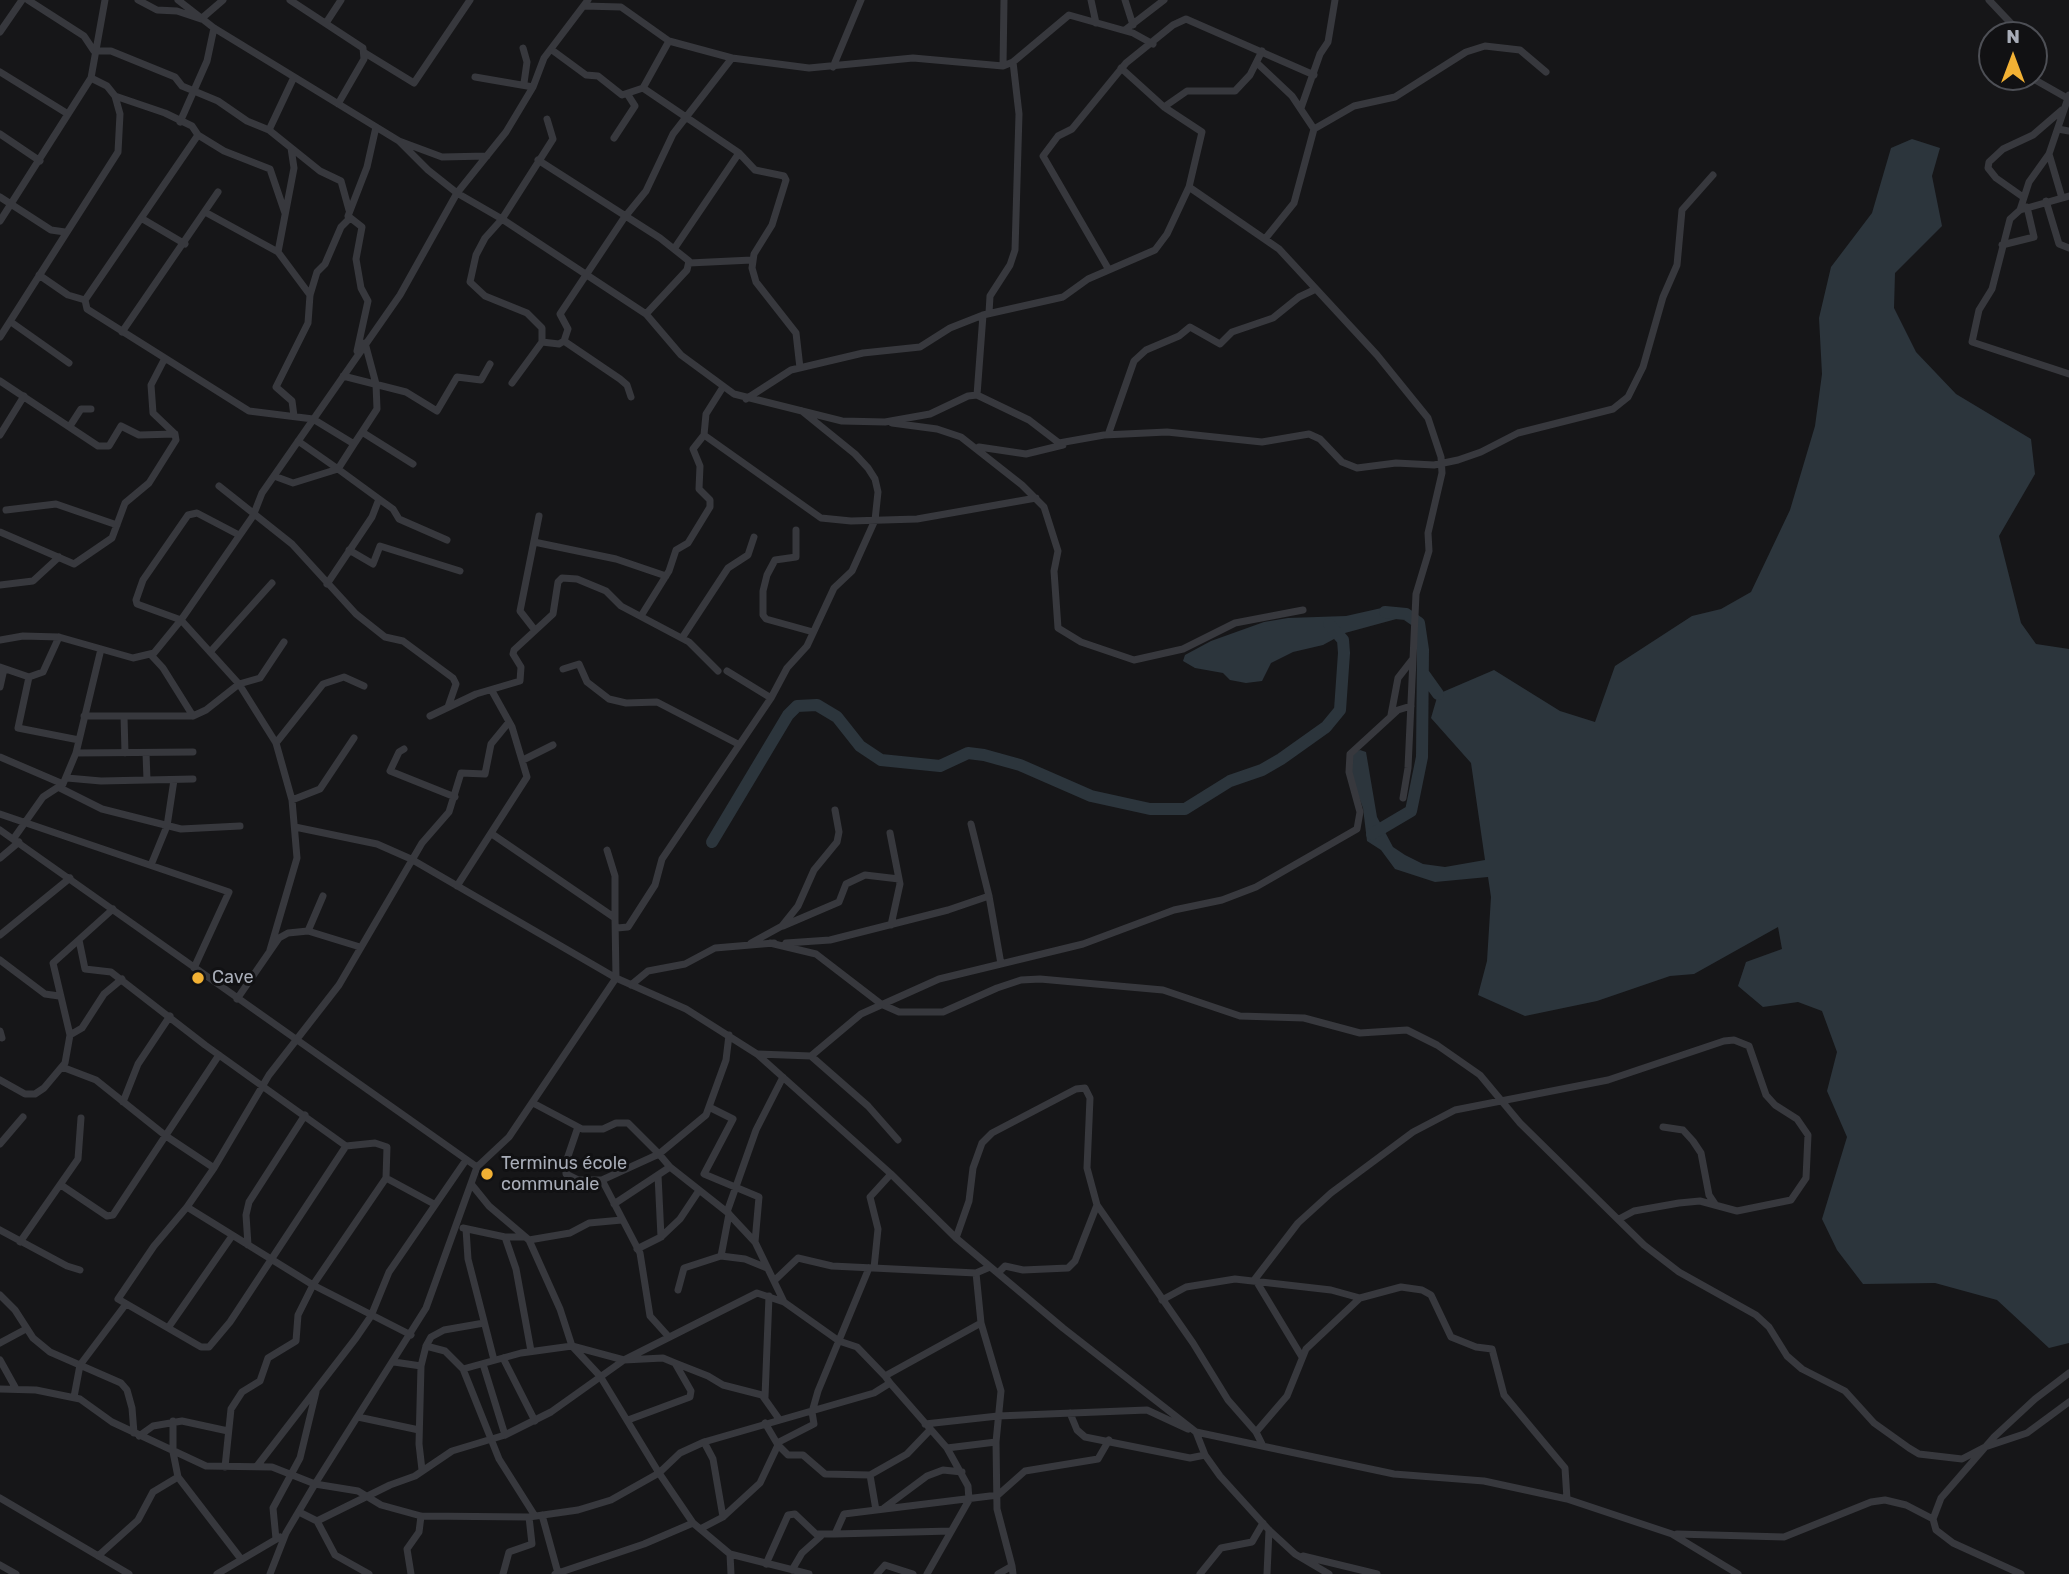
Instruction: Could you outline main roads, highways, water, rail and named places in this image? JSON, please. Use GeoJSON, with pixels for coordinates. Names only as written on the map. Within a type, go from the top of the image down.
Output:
{"type":"FeatureCollection","features":[{"type":"Feature","properties":{"kind":"waterway"},"geometry":{"type":"LineString","coordinates":[[1372,834],[1411,811],[1422,757],[1423,650],[1419,623],[1406,614],[1385,612]]}},
{"type":"Feature","properties":{"kind":"waterway"},"geometry":{"type":"LineString","coordinates":[[712,842],[788,715],[797,706],[817,705],[837,717],[860,746],[881,760],[940,766],[968,753],[984,755],[1020,765],[1091,796],[1150,809],[1185,809],[1230,781],[1262,770],[1281,759],[1326,727],[1340,710],[1343,640],[1329,624]]}},
{"type":"Feature","properties":{"kind":"waterway"},"geometry":{"type":"LineString","coordinates":[[1423,673],[1438,694]]}},
{"type":"Feature","properties":{"kind":"place","name":"Cave"},"geometry":{"type":"Point","coordinates":[198,978]}},
{"type":"Feature","properties":{"kind":"place","name":"Terminus école communale"},"geometry":{"type":"Point","coordinates":[487,1174]}}]}
